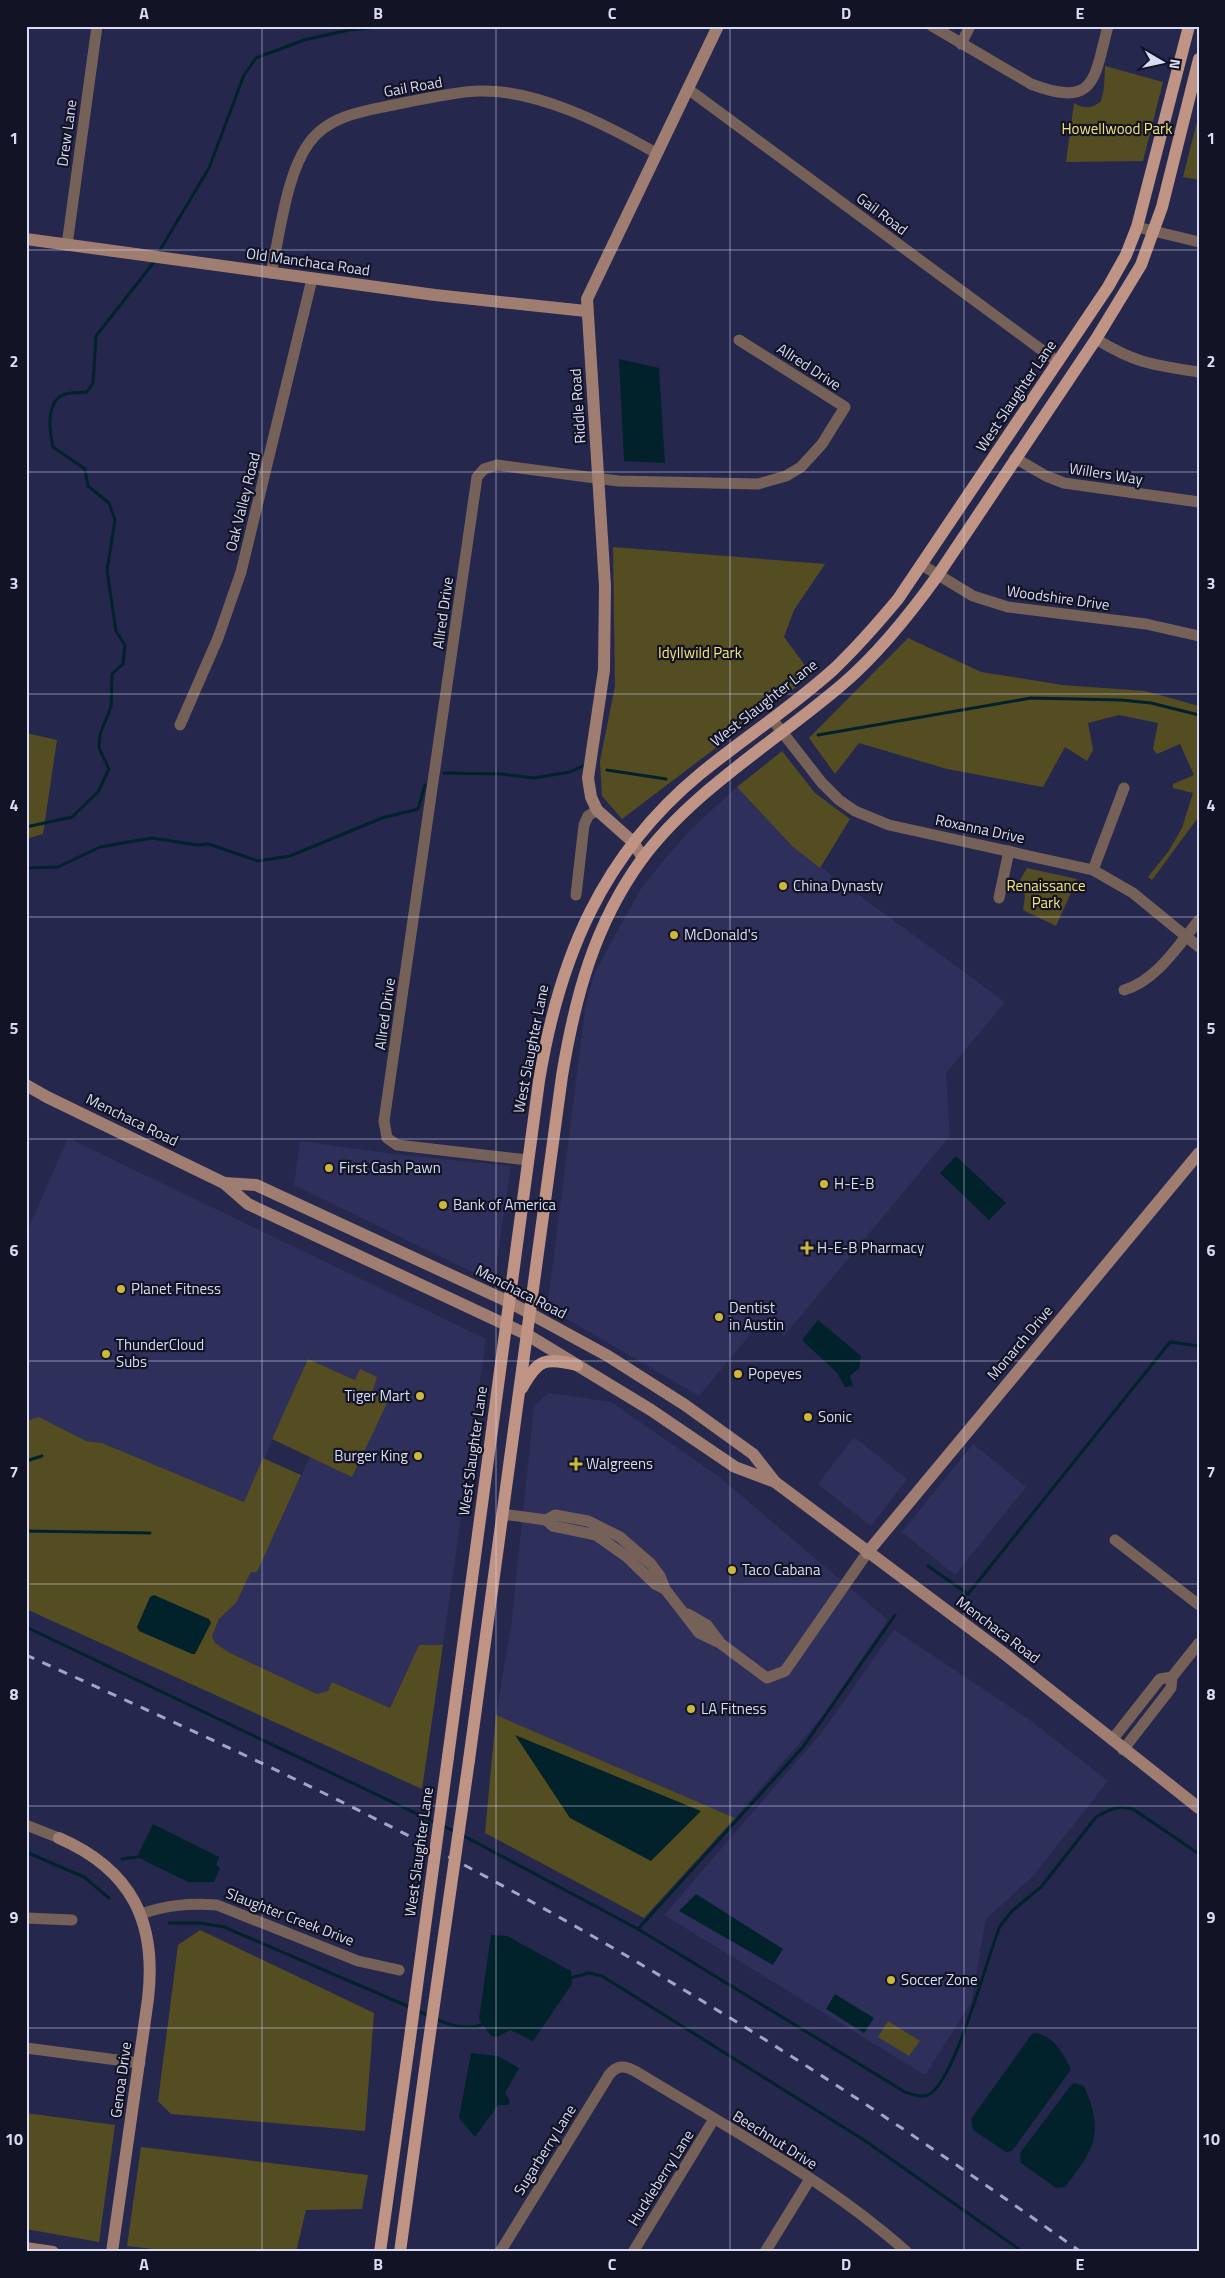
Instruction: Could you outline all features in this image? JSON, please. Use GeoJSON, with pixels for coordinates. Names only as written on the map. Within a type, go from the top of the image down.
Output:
{"type":"FeatureCollection","features":[{"type":"Feature","properties":{"kind":"main road","name":"West Slaughter Lane"},"geometry":{"type":"LineString","coordinates":[[380,2252],[410,2045],[528,1160],[551,1013],[571,951],[595,900],[633,842],[666,804],[700,774],[772,719],[834,668],[874,628],[922,565],[1058,362],[1108,287],[1126,255],[1137,227],[1189,26]]}},
{"type":"Feature","properties":{"kind":"main road"},"geometry":{"type":"LineString","coordinates":[[400,2252],[562,1076],[572,1015],[587,964],[614,904],[643,858],[682,815],[846,682],[910,613],[938,575],[1096,339],[1141,265],[1154,232],[1199,59]]}},
{"type":"Feature","properties":{"kind":"main road"},"geometry":{"type":"LineString","coordinates":[[546,1043],[550,1061],[562,1076]]}},
{"type":"Feature","properties":{"kind":"main road"},"geometry":{"type":"LineString","coordinates":[[518,1395],[530,1373],[538,1365],[553,1359],[577,1365]]}},
{"type":"Feature","properties":{"kind":"street","name":"Drew Lane"},"geometry":{"type":"LineString","coordinates":[[67,245],[97,26]]}},
{"type":"Feature","properties":{"kind":"street","name":"Riddle Road"},"geometry":{"type":"LineString","coordinates":[[597,810],[591,797],[588,778],[604,670],[605,586],[592,363],[586,312],[591,288],[718,26]]}},
{"type":"Feature","properties":{"kind":"street"},"geometry":{"type":"LineString","coordinates":[[932,26],[1031,84],[1047,90],[1072,94],[1087,88],[1094,80],[1108,26]]}},
{"type":"Feature","properties":{"kind":"street"},"geometry":{"type":"LineString","coordinates":[[960,44],[970,26]]}},
{"type":"Feature","properties":{"kind":"street","name":"Gail Road"},"geometry":{"type":"LineString","coordinates":[[688,89],[1058,362]]}},
{"type":"Feature","properties":{"kind":"street","name":"Gail Road"},"geometry":{"type":"LineString","coordinates":[[271,273],[291,182],[302,154],[319,131],[329,124],[356,113],[478,91],[511,93],[585,117],[656,153]]}},
{"type":"Feature","properties":{"kind":"street"},"geometry":{"type":"LineString","coordinates":[[1137,227],[1199,242]]}},
{"type":"Feature","properties":{"kind":"street","name":"Old Manchaca Road"},"geometry":{"type":"LineString","coordinates":[[26,239],[312,279],[586,312]]}},
{"type":"Feature","properties":{"kind":"street","name":"Oak Valley Road"},"geometry":{"type":"LineString","coordinates":[[180,725],[218,638],[241,572],[312,279]]}},
{"type":"Feature","properties":{"kind":"street"},"geometry":{"type":"LineString","coordinates":[[1096,339],[1116,352],[1145,364],[1199,372]]}},
{"type":"Feature","properties":{"kind":"street","name":"Allred Drive"},"geometry":{"type":"LineString","coordinates":[[528,1160],[397,1145],[387,1138],[384,1121],[477,477],[484,469],[497,465],[618,481],[758,484],[786,476],[801,467],[822,444],[844,407],[739,340]]}},
{"type":"Feature","properties":{"kind":"street","name":"Willers Way"},"geometry":{"type":"LineString","coordinates":[[1015,458],[1046,476],[1064,483],[1199,502]]}},
{"type":"Feature","properties":{"kind":"street","name":"Woodshire Drive"},"geometry":{"type":"LineString","coordinates":[[922,565],[973,596],[1008,607],[1146,624],[1199,636]]}},
{"type":"Feature","properties":{"kind":"street","name":"Roxanna Drive"},"geometry":{"type":"LineString","coordinates":[[772,719],[822,783],[855,812],[889,825],[1093,870],[1134,893],[1199,947]]}},
{"type":"Feature","properties":{"kind":"street"},"geometry":{"type":"LineString","coordinates":[[1093,870],[1124,788]]}},
{"type":"Feature","properties":{"kind":"street"},"geometry":{"type":"LineString","coordinates":[[576,895],[584,825],[588,816],[597,810],[633,842],[643,858]]}},
{"type":"Feature","properties":{"kind":"street"},"geometry":{"type":"LineString","coordinates":[[999,898],[1009,851]]}},
{"type":"Feature","properties":{"kind":"street"},"geometry":{"type":"LineString","coordinates":[[1124,990],[1138,986],[1151,976],[1199,920]]}},
{"type":"Feature","properties":{"kind":"street","name":"Menchaca Road"},"geometry":{"type":"LineString","coordinates":[[26,1084],[47,1097],[224,1183],[248,1204],[526,1334],[644,1405],[735,1467],[776,1482]]}},
{"type":"Feature","properties":{"kind":"street","name":"Monarch Drive"},"geometry":{"type":"LineString","coordinates":[[867,1553],[1199,1153]]}},
{"type":"Feature","properties":{"kind":"street","name":"Menchaca Road"},"geometry":{"type":"LineString","coordinates":[[224,1183],[256,1184],[509,1302],[625,1365],[686,1405],[753,1454],[776,1482],[867,1553],[1002,1652],[1123,1750],[1199,1808]]}},
{"type":"Feature","properties":{"kind":"street"},"geometry":{"type":"LineString","coordinates":[[502,1514],[546,1520],[553,1526],[596,1535],[627,1557],[655,1584],[665,1590],[684,1612],[707,1625],[720,1643],[767,1678],[785,1671],[867,1553]]}},
{"type":"Feature","properties":{"kind":"street"},"geometry":{"type":"LineString","coordinates":[[1115,1540],[1199,1605]]}},
{"type":"Feature","properties":{"kind":"street"},"geometry":{"type":"LineString","coordinates":[[1123,1750],[1171,1688],[1172,1677],[1199,1644]]}},
{"type":"Feature","properties":{"kind":"street"},"geometry":{"type":"LineString","coordinates":[[1112,1740],[1160,1679],[1172,1677]]}},
{"type":"Feature","properties":{"kind":"street"},"geometry":{"type":"LineString","coordinates":[[26,1824],[80,1847],[102,1862],[124,1886],[141,1914]]}},
{"type":"Feature","properties":{"kind":"street","name":"Slaughter Creek Drive"},"geometry":{"type":"LineString","coordinates":[[141,1914],[162,1906],[193,1903],[217,1905],[358,1961],[399,1970]]}},
{"type":"Feature","properties":{"kind":"street","name":"Genoa Drive"},"geometry":{"type":"LineString","coordinates":[[112,2252],[140,2063],[152,1962],[141,1914]]}},
{"type":"Feature","properties":{"kind":"street"},"geometry":{"type":"LineString","coordinates":[[26,1918],[72,1920]]}},
{"type":"Feature","properties":{"kind":"street"},"geometry":{"type":"LineString","coordinates":[[26,2048],[140,2063]]}},
{"type":"Feature","properties":{"kind":"street","name":"Beechnut Drive"},"geometry":{"type":"LineString","coordinates":[[619,2067],[627,2067],[635,2071],[810,2179],[844,2202],[902,2250]]}},
{"type":"Feature","properties":{"kind":"street","name":"Sugarberry Lane"},"geometry":{"type":"LineString","coordinates":[[500,2252],[609,2075],[619,2067]]}},
{"type":"Feature","properties":{"kind":"street","name":"Huckleberry Lane"},"geometry":{"type":"LineString","coordinates":[[633,2252],[714,2119]]}},
{"type":"Feature","properties":{"kind":"street"},"geometry":{"type":"LineString","coordinates":[[765,2252],[810,2179]]}},
{"type":"Feature","properties":{"kind":"street"},"geometry":{"type":"LineString","coordinates":[[26,2248],[53,2252]]}},
{"type":"Feature","properties":{"kind":"shaded area"},"geometry":{"type":"Polygon","coordinates":[[[737,787],[792,846],[1005,1002],[946,1073],[950,1136],[784,1336],[763,1319],[699,1396],[555,1312],[548,1301],[586,1003],[595,972],[640,890],[692,828],[737,787]]]}},
{"type":"Feature","properties":{"kind":"shaded area"},"geometry":{"type":"Polygon","coordinates":[[[68,1138],[486,1339],[443,1645],[419,1645],[390,1708],[332,1682],[328,1691],[317,1694],[230,1653],[215,1643],[212,1636],[219,1619],[236,1603],[251,1572],[257,1571],[310,1457],[352,1476],[388,1399],[373,1390],[377,1377],[355,1380],[308,1359],[245,1502],[102,1443],[86,1441],[39,1417],[26,1421],[26,1234],[68,1138]]]}},
{"type":"Feature","properties":{"kind":"shaded area"},"geometry":{"type":"Polygon","coordinates":[[[300,1141],[394,1154],[511,1166],[495,1273],[474,1273],[294,1185],[300,1141]]]}},
{"type":"Feature","properties":{"kind":"shaded area"},"geometry":{"type":"Polygon","coordinates":[[[548,1393],[611,1402],[718,1476],[888,1620],[821,1718],[735,1818],[496,1715],[511,1627],[534,1406],[548,1393]]]}},
{"type":"Feature","properties":{"kind":"shaded area"},"geometry":{"type":"Polygon","coordinates":[[[854,1437],[907,1479],[871,1526],[818,1484],[854,1437]]]}},
{"type":"Feature","properties":{"kind":"shaded area"},"geometry":{"type":"Polygon","coordinates":[[[973,1444],[1026,1487],[955,1575],[902,1532],[973,1444]]]}},
{"type":"Feature","properties":{"kind":"shaded area"},"geometry":{"type":"Polygon","coordinates":[[[894,1630],[1031,1721],[1108,1781],[1034,1875],[986,1919],[971,2003],[925,2075],[664,1915],[823,1731],[894,1630]]]}},
{"type":"Feature","properties":{"kind":"green space","name":"Howellwood Park"},"geometry":{"type":"Polygon","coordinates":[[[1105,66],[1163,82],[1143,161],[1066,162],[1074,103],[1088,107],[1095,106],[1101,101],[1104,88],[1105,66]]]}},
{"type":"Feature","properties":{"kind":"green space"},"geometry":{"type":"Polygon","coordinates":[[[1199,114],[1199,180],[1183,177],[1199,114]]]}},
{"type":"Feature","properties":{"kind":"green space","name":"Idyllwild Park"},"geometry":{"type":"Polygon","coordinates":[[[613,547],[825,564],[794,610],[784,637],[812,675],[622,819],[602,796],[600,761],[615,686],[613,547]]]}},
{"type":"Feature","properties":{"kind":"green space"},"geometry":{"type":"Polygon","coordinates":[[[908,638],[981,672],[1063,685],[1145,691],[1199,706],[1199,814],[1152,880],[1148,877],[1168,852],[1182,828],[1193,793],[1173,788],[1173,784],[1194,775],[1180,744],[1157,754],[1153,749],[1158,723],[1119,715],[1088,723],[1093,750],[1087,761],[1065,747],[1043,787],[947,769],[859,743],[835,774],[809,738],[908,638]]]}},
{"type":"Feature","properties":{"kind":"green space"},"geometry":{"type":"Polygon","coordinates":[[[26,733],[57,740],[43,834],[26,839],[26,733]]]}},
{"type":"Feature","properties":{"kind":"green space"},"geometry":{"type":"Polygon","coordinates":[[[782,751],[815,793],[850,819],[820,868],[792,846],[737,787],[782,751]]]}},
{"type":"Feature","properties":{"kind":"green space","name":"Renaissance Park"},"geometry":{"type":"Polygon","coordinates":[[[1027,868],[1077,879],[1056,926],[1023,910],[1025,896],[1019,882],[1027,868]]]}},
{"type":"Feature","properties":{"kind":"green space"},"geometry":{"type":"Polygon","coordinates":[[[308,1359],[355,1380],[360,1369],[377,1377],[373,1390],[389,1399],[352,1477],[272,1439],[308,1359]]]}},
{"type":"Feature","properties":{"kind":"green space"},"geometry":{"type":"Polygon","coordinates":[[[39,1417],[86,1441],[102,1443],[244,1502],[263,1458],[301,1475],[257,1572],[251,1572],[236,1603],[219,1619],[212,1636],[215,1643],[230,1653],[317,1694],[328,1691],[332,1682],[390,1708],[419,1645],[443,1645],[422,1789],[26,1609],[26,1421],[39,1417]]]}},
{"type":"Feature","properties":{"kind":"green space"},"geometry":{"type":"Polygon","coordinates":[[[496,1715],[735,1818],[644,1918],[485,1833],[496,1715]]]}},
{"type":"Feature","properties":{"kind":"green space"},"geometry":{"type":"Polygon","coordinates":[[[200,1930],[374,2013],[365,2131],[171,2114],[158,2101],[178,1945],[200,1930]]]}},
{"type":"Feature","properties":{"kind":"green space"},"geometry":{"type":"Polygon","coordinates":[[[888,2021],[920,2041],[909,2056],[878,2037],[888,2021]]]}},
{"type":"Feature","properties":{"kind":"green space"},"geometry":{"type":"Polygon","coordinates":[[[26,2113],[115,2125],[99,2242],[26,2229],[26,2113]]]}},
{"type":"Feature","properties":{"kind":"green space"},"geometry":{"type":"Polygon","coordinates":[[[141,2147],[368,2175],[362,2209],[306,2210],[296,2252],[179,2252],[127,2246],[141,2147]]]}},
{"type":"Feature","properties":{"kind":"water"},"geometry":{"type":"Polygon","coordinates":[[[619,359],[659,368],[665,463],[624,461],[619,359]]]}},
{"type":"Feature","properties":{"kind":"water"},"geometry":{"type":"Polygon","coordinates":[[[956,1156],[1006,1203],[989,1220],[940,1173],[956,1156]]]}},
{"type":"Feature","properties":{"kind":"water"},"geometry":{"type":"Polygon","coordinates":[[[818,1320],[861,1356],[859,1368],[850,1376],[853,1386],[845,1387],[837,1373],[802,1340],[818,1320]]]}},
{"type":"Feature","properties":{"kind":"water"},"geometry":{"type":"Polygon","coordinates":[[[154,1595],[209,1619],[211,1623],[195,1654],[139,1631],[137,1627],[150,1597],[154,1595]]]}},
{"type":"Feature","properties":{"kind":"water"},"geometry":{"type":"Polygon","coordinates":[[[515,1735],[701,1811],[651,1861],[570,1818],[515,1735]]]}},
{"type":"Feature","properties":{"kind":"water"},"geometry":{"type":"Polygon","coordinates":[[[153,1824],[219,1857],[216,1865],[220,1868],[214,1882],[188,1882],[137,1857],[153,1824]]]}},
{"type":"Feature","properties":{"kind":"water"},"geometry":{"type":"Polygon","coordinates":[[[696,1894],[783,1949],[773,1965],[679,1911],[696,1894]]]}},
{"type":"Feature","properties":{"kind":"water"},"geometry":{"type":"Polygon","coordinates":[[[491,1935],[507,1936],[571,1971],[572,1984],[533,2041],[510,2030],[497,2037],[491,2036],[479,2019],[491,1935]]]}},
{"type":"Feature","properties":{"kind":"water"},"geometry":{"type":"Polygon","coordinates":[[[835,1994],[874,2018],[864,2033],[826,2009],[835,1994]]]}},
{"type":"Feature","properties":{"kind":"water"},"geometry":{"type":"Polygon","coordinates":[[[1037,2033],[1048,2038],[1057,2046],[1070,2067],[1070,2071],[1012,2151],[1006,2152],[973,2130],[971,2119],[1032,2034],[1037,2033]]]}},
{"type":"Feature","properties":{"kind":"water"},"geometry":{"type":"Polygon","coordinates":[[[471,2053],[498,2056],[519,2068],[505,2093],[510,2101],[508,2105],[498,2105],[475,2137],[459,2118],[471,2053]]]}},
{"type":"Feature","properties":{"kind":"water"},"geometry":{"type":"Polygon","coordinates":[[[1075,2083],[1084,2086],[1094,2117],[1095,2129],[1089,2151],[1083,2162],[1065,2187],[1056,2188],[1021,2163],[1020,2153],[1071,2085],[1075,2083]]]}},
{"type":"Feature","properties":{"kind":"waterway"},"geometry":{"type":"LineString","coordinates":[[160,250],[209,168],[244,75],[256,58],[304,40],[349,30],[388,26]]}},
{"type":"Feature","properties":{"kind":"waterway"},"geometry":{"type":"LineString","coordinates":[[26,827],[72,817],[98,792],[109,769],[99,748],[100,734],[111,707],[112,674],[123,664],[125,645],[116,631],[107,571],[115,520],[109,503],[88,486],[85,469],[53,447],[50,419],[53,405],[57,399],[65,394],[87,392],[93,383],[96,336],[154,262]]}},
{"type":"Feature","properties":{"kind":"waterway"},"geometry":{"type":"LineString","coordinates":[[818,735],[1031,698],[1121,700],[1151,703],[1199,715]]}},
{"type":"Feature","properties":{"kind":"waterway"},"geometry":{"type":"LineString","coordinates":[[444,773],[501,774],[534,778],[570,772],[583,766]]}},
{"type":"Feature","properties":{"kind":"waterway"},"geometry":{"type":"LineString","coordinates":[[607,770],[666,779]]}},
{"type":"Feature","properties":{"kind":"waterway"},"geometry":{"type":"LineString","coordinates":[[26,868],[58,867],[100,847],[152,838],[197,845],[209,844],[258,861],[290,856],[382,818],[418,809],[425,785]]}},
{"type":"Feature","properties":{"kind":"waterway"},"geometry":{"type":"LineString","coordinates":[[928,1566],[968,1594],[1170,1342],[1199,1346]]}},
{"type":"Feature","properties":{"kind":"waterway"},"geometry":{"type":"LineString","coordinates":[[26,1461],[42,1456]]}},
{"type":"Feature","properties":{"kind":"waterway"},"geometry":{"type":"LineString","coordinates":[[26,1531],[150,1533]]}},
{"type":"Feature","properties":{"kind":"waterway"},"geometry":{"type":"LineString","coordinates":[[638,1929],[803,1747],[895,1615]]}},
{"type":"Feature","properties":{"kind":"waterway"},"geometry":{"type":"LineString","coordinates":[[26,1627],[436,1823]]}},
{"type":"Feature","properties":{"kind":"waterway"},"geometry":{"type":"LineString","coordinates":[[462,1835],[638,1929],[905,2092],[922,2096],[928,2095],[938,2086],[949,2068],[969,2018],[1000,1926],[1012,1911],[1041,1887],[1096,1817],[1109,1810],[1121,1807],[1133,1809],[1199,1854]]}},
{"type":"Feature","properties":{"kind":"waterway"},"geometry":{"type":"LineString","coordinates":[[441,1825],[456,1832]]}},
{"type":"Feature","properties":{"kind":"waterway"},"geometry":{"type":"LineString","coordinates":[[26,1852],[84,1877],[109,1898]]}},
{"type":"Feature","properties":{"kind":"waterway"},"geometry":{"type":"LineString","coordinates":[[122,1859],[137,1857]]}},
{"type":"Feature","properties":{"kind":"waterway"},"geometry":{"type":"LineString","coordinates":[[169,1923],[200,1923],[224,1927],[412,2008]]}},
{"type":"Feature","properties":{"kind":"waterway"},"geometry":{"type":"LineString","coordinates":[[570,1978],[589,1973],[602,1976],[864,2140],[1023,2252]]}},
{"type":"Feature","properties":{"kind":"waterway"},"geometry":{"type":"LineString","coordinates":[[417,2011],[430,2016]]}},
{"type":"Feature","properties":{"kind":"waterway"},"geometry":{"type":"LineString","coordinates":[[436,2019],[460,2026],[473,2027],[485,2024]]}},
{"type":"Feature","properties":{"kind":"railway"},"geometry":{"type":"LineString","coordinates":[[26,1655],[232,1749],[333,1798],[518,1894],[683,1989],[764,2039],[924,2143],[1081,2252]]}},
{"type":"Feature","properties":{"kind":"place","name":"China Dynasty"},"geometry":{"type":"Point","coordinates":[783,886]}},
{"type":"Feature","properties":{"kind":"place","name":"McDonald's"},"geometry":{"type":"Point","coordinates":[674,935]}},
{"type":"Feature","properties":{"kind":"place","name":"First Cash Pawn"},"geometry":{"type":"Point","coordinates":[329,1168]}},
{"type":"Feature","properties":{"kind":"place","name":"H-E-B"},"geometry":{"type":"Point","coordinates":[824,1184]}},
{"type":"Feature","properties":{"kind":"place","name":"Bank of America"},"geometry":{"type":"Point","coordinates":[443,1205]}},
{"type":"Feature","properties":{"kind":"place","name":"H-E-B Pharmacy"},"geometry":{"type":"Point","coordinates":[807,1248]}},
{"type":"Feature","properties":{"kind":"place","name":"Planet Fitness"},"geometry":{"type":"Point","coordinates":[121,1289]}},
{"type":"Feature","properties":{"kind":"place","name":"Dentist in Austin"},"geometry":{"type":"Point","coordinates":[719,1317]}},
{"type":"Feature","properties":{"kind":"place","name":"ThunderCloud Subs"},"geometry":{"type":"Point","coordinates":[106,1354]}},
{"type":"Feature","properties":{"kind":"place","name":"Popeyes"},"geometry":{"type":"Point","coordinates":[738,1374]}},
{"type":"Feature","properties":{"kind":"place","name":"Tiger Mart"},"geometry":{"type":"Point","coordinates":[420,1396]}},
{"type":"Feature","properties":{"kind":"place","name":"Sonic"},"geometry":{"type":"Point","coordinates":[808,1417]}},
{"type":"Feature","properties":{"kind":"place","name":"Burger King"},"geometry":{"type":"Point","coordinates":[418,1456]}},
{"type":"Feature","properties":{"kind":"place","name":"Walgreens"},"geometry":{"type":"Point","coordinates":[576,1464]}},
{"type":"Feature","properties":{"kind":"place","name":"Taco Cabana"},"geometry":{"type":"Point","coordinates":[732,1570]}},
{"type":"Feature","properties":{"kind":"place","name":"LA Fitness"},"geometry":{"type":"Point","coordinates":[691,1709]}},
{"type":"Feature","properties":{"kind":"place","name":"Soccer Zone"},"geometry":{"type":"Point","coordinates":[891,1980]}}]}
